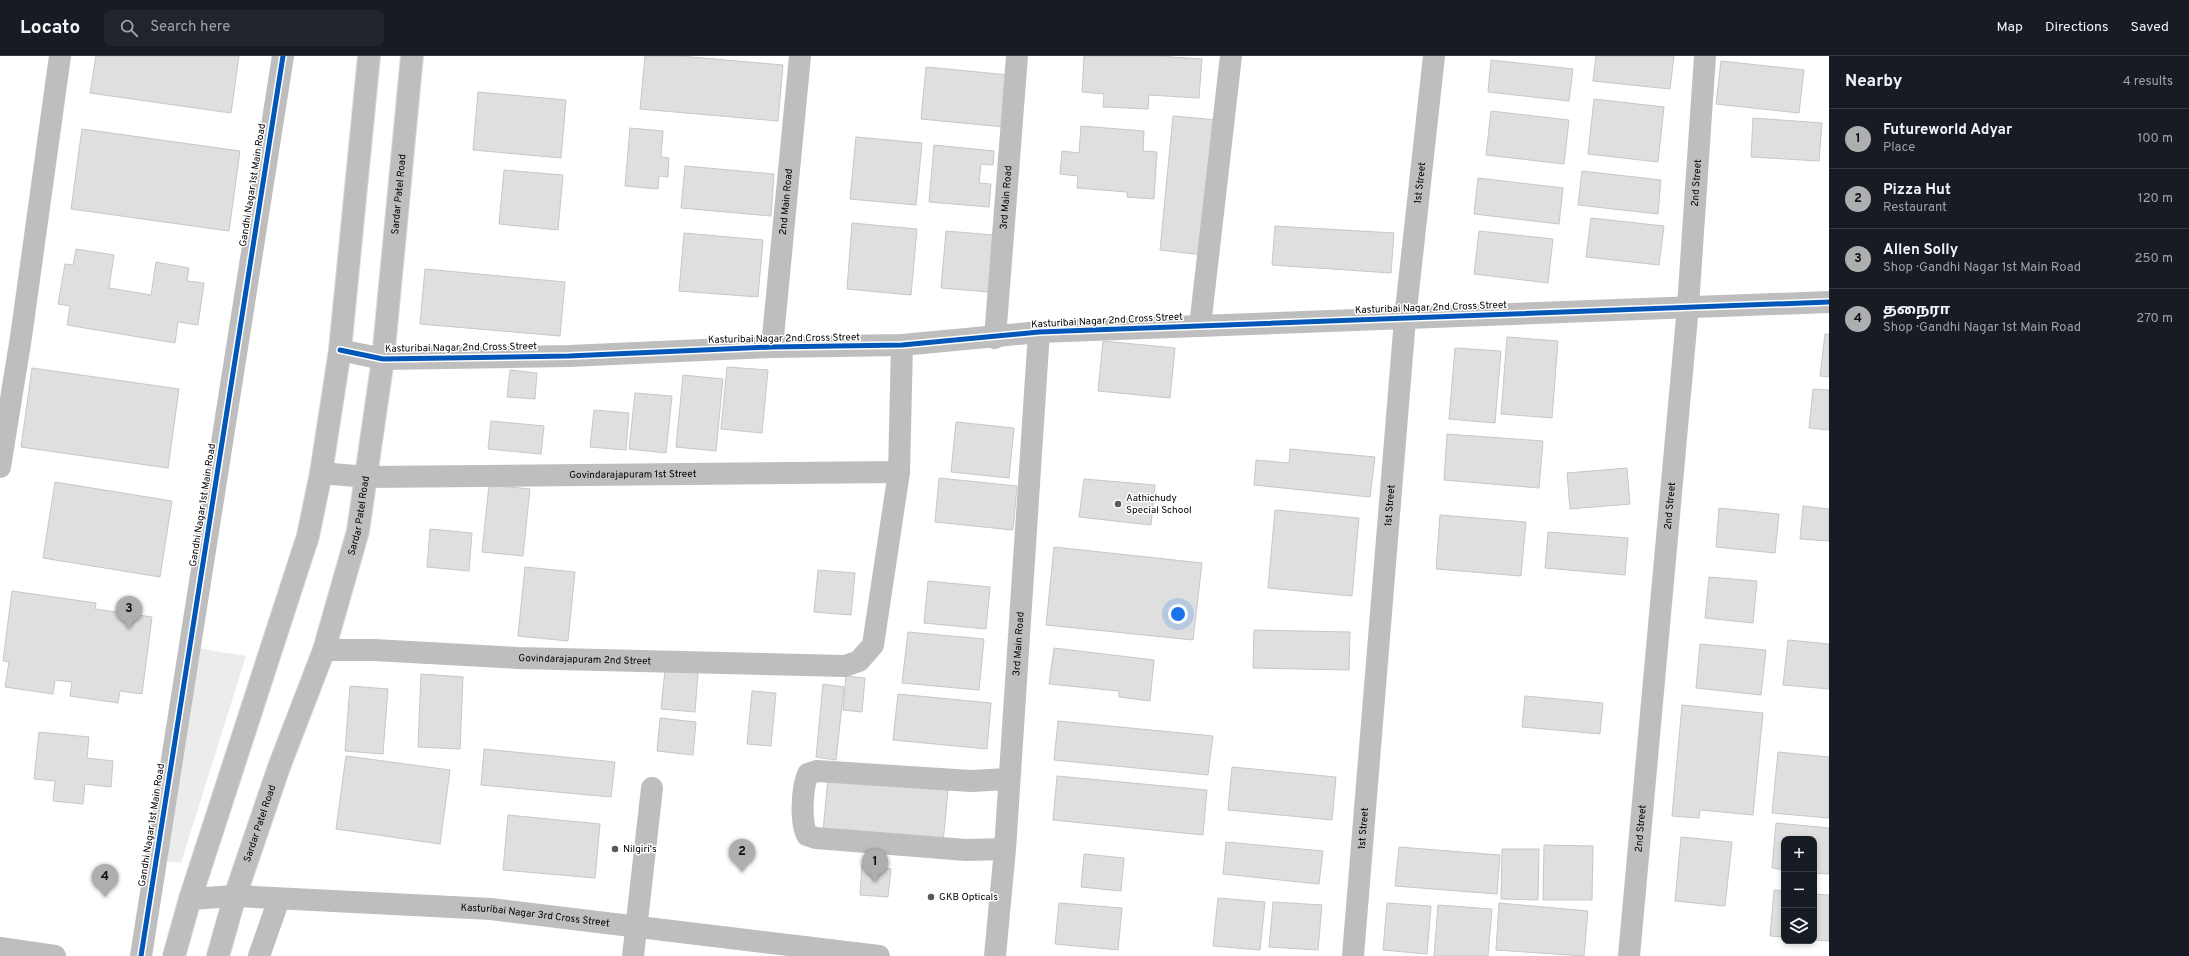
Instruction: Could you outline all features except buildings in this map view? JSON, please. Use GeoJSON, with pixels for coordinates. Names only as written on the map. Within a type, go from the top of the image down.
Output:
{"type":"FeatureCollection","features":[{"type":"Feature","properties":{"kind":"street"},"geometry":{"type":"LineString","coordinates":[[0,467],[21,337],[60,56]]}},
{"type":"Feature","properties":{"kind":"street","name":"Gandhi Nagar 1st Main Road"},"geometry":{"type":"LineString","coordinates":[[141,956],[283,56]]}},
{"type":"Feature","properties":{"kind":"street"},"geometry":{"type":"LineString","coordinates":[[174,956],[190,899],[308,536],[321,473],[340,350],[369,56]]}},
{"type":"Feature","properties":{"kind":"street","name":"Sardar Patel Road"},"geometry":{"type":"LineString","coordinates":[[218,956],[235,896],[279,767],[324,650],[358,531],[383,359],[412,56]]}},
{"type":"Feature","properties":{"kind":"street","name":"2nd Main Road"},"geometry":{"type":"LineString","coordinates":[[772,347],[800,56]]}},
{"type":"Feature","properties":{"kind":"street","name":"3rd Main Road"},"geometry":{"type":"LineString","coordinates":[[995,338],[1017,56]]}},
{"type":"Feature","properties":{"kind":"street"},"geometry":{"type":"LineString","coordinates":[[1200,326],[1231,56]]}},
{"type":"Feature","properties":{"kind":"street","name":"1st Street"},"geometry":{"type":"LineString","coordinates":[[1353,956],[1405,319],[1434,56]]}},
{"type":"Feature","properties":{"kind":"street","name":"2nd Street"},"geometry":{"type":"LineString","coordinates":[[1629,956],[1688,306],[1705,56]]}},
{"type":"Feature","properties":{"kind":"street","name":"Kasturibai Nagar 2nd Cross Street"},"geometry":{"type":"LineString","coordinates":[[340,350],[383,359],[569,356],[772,347],[902,345],[995,338],[1039,332],[1405,319],[1688,306],[1829,302]]}},
{"type":"Feature","properties":{"kind":"street","name":"3rd Main Road"},"geometry":{"type":"LineString","coordinates":[[995,956],[1005,849],[1039,332]]}},
{"type":"Feature","properties":{"kind":"street"},"geometry":{"type":"LineString","coordinates":[[899,472],[902,345]]}},
{"type":"Feature","properties":{"kind":"street","name":"Govindarajapuram 1st Street"},"geometry":{"type":"LineString","coordinates":[[321,473],[367,477],[899,472]]}},
{"type":"Feature","properties":{"kind":"street","name":"Govindarajapuram 2nd Street"},"geometry":{"type":"LineString","coordinates":[[324,650],[381,650],[518,658],[845,666],[859,661],[873,645],[899,472]]}},
{"type":"Feature","properties":{"kind":"street"},"geometry":{"type":"LineString","coordinates":[[1005,849],[966,850],[816,838],[807,835],[802,826],[805,781],[808,774],[817,771],[971,781],[1009,779]]}},
{"type":"Feature","properties":{"kind":"street"},"geometry":{"type":"LineString","coordinates":[[633,956],[652,788]]}},
{"type":"Feature","properties":{"kind":"street","name":"Kasturibai Nagar 3rd Cross Street"},"geometry":{"type":"LineString","coordinates":[[190,899],[235,896],[491,910],[879,956]]}},
{"type":"Feature","properties":{"kind":"street"},"geometry":{"type":"LineString","coordinates":[[259,956],[279,899]]}},
{"type":"Feature","properties":{"kind":"street"},"geometry":{"type":"LineString","coordinates":[[0,948],[55,956]]}},
{"type":"Feature","properties":{"kind":"shaded area"},"geometry":{"type":"Polygon","coordinates":[[[197,648],[246,656],[181,863],[164,861],[197,648]]]}},
{"type":"Feature","properties":{"kind":"cycle path"},"geometry":{"type":"LineString","coordinates":[[141,956],[283,56]]}},
{"type":"Feature","properties":{"kind":"cycle path"},"geometry":{"type":"LineString","coordinates":[[340,350],[383,359],[569,356],[772,347],[902,345],[1039,332],[1829,302]]}},
{"type":"Feature","properties":{"kind":"place","name":"Aathichudy Special School"},"geometry":{"type":"Point","coordinates":[1118,504]}},
{"type":"Feature","properties":{"kind":"place","name":"Allen Solly"},"geometry":{"type":"Point","coordinates":[129,629]}},
{"type":"Feature","properties":{"kind":"place","name":"Nilgiri's"},"geometry":{"type":"Point","coordinates":[615,849]}},
{"type":"Feature","properties":{"kind":"place","name":"Pizza Hut"},"geometry":{"type":"Point","coordinates":[742,872]}},
{"type":"Feature","properties":{"kind":"place","name":"Futureworld Adyar"},"geometry":{"type":"Point","coordinates":[875,882]}},
{"type":"Feature","properties":{"kind":"place","name":"தநைரா"},"geometry":{"type":"Point","coordinates":[105,897]}},
{"type":"Feature","properties":{"kind":"place","name":"GKB Opticals"},"geometry":{"type":"Point","coordinates":[931,897]}}]}
